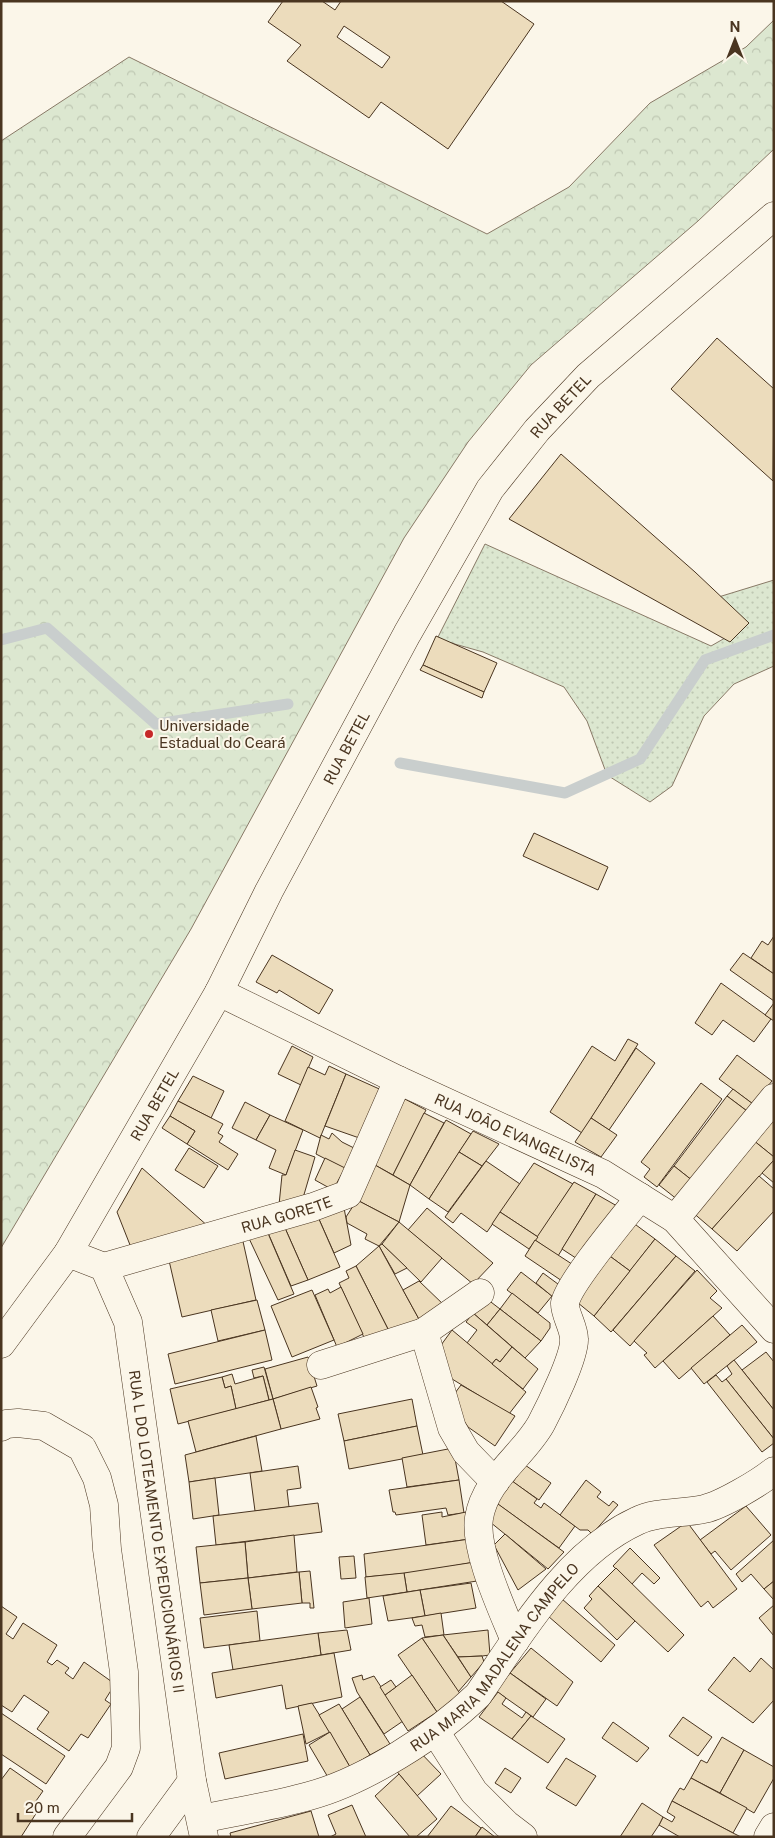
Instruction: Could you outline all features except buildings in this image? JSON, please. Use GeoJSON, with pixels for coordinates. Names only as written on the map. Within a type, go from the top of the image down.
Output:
{"type":"FeatureCollection","features":[{"type":"Feature","properties":{"kind":"street","name":"RUA BETEL"},"geometry":{"type":"LineString","coordinates":[[1,1344],[68,1252],[219,992],[269,891],[406,634],[490,489],[537,430],[588,376],[774,216]]}},
{"type":"Feature","properties":{"kind":"street","name":"RUA JOÃO EVANGELISTA"},"geometry":{"type":"LineString","coordinates":[[219,992],[398,1080],[602,1174],[640,1197],[675,1219],[774,1329]]}},
{"type":"Feature","properties":{"kind":"street","name":"RUA GORETE"},"geometry":{"type":"LineString","coordinates":[[104,1267],[313,1207],[348,1194],[398,1080]]}},
{"type":"Feature","properties":{"kind":"street"},"geometry":{"type":"LineString","coordinates":[[675,1219],[774,1098]]}},
{"type":"Feature","properties":{"kind":"street"},"geometry":{"type":"LineString","coordinates":[[515,1642],[488,1572],[478,1520],[482,1507],[495,1482],[540,1425],[572,1352],[574,1331],[566,1311],[565,1302],[575,1283],[640,1197]]}},
{"type":"Feature","properties":{"kind":"street"},"geometry":{"type":"LineString","coordinates":[[68,1252],[104,1267]]}},
{"type":"Feature","properties":{"kind":"street","name":"RUA L DO LOTEAMENTO EXPEDICIONÁRIOS II"},"geometry":{"type":"LineString","coordinates":[[104,1267],[128,1322],[192,1781],[203,1828]]}},
{"type":"Feature","properties":{"kind":"street"},"geometry":{"type":"LineString","coordinates":[[321,1365],[424,1332],[480,1293]]}},
{"type":"Feature","properties":{"kind":"street"},"geometry":{"type":"LineString","coordinates":[[424,1332],[452,1428],[466,1452],[495,1482]]}},
{"type":"Feature","properties":{"kind":"street"},"geometry":{"type":"LineString","coordinates":[[7,1418],[44,1426],[82,1448],[96,1478],[104,1505],[107,1549],[124,1672],[126,1748],[119,1767],[66,1837]]}},
{"type":"Feature","properties":{"kind":"street","name":"RUA MARIA MADALENA CAMPELO"},"geometry":{"type":"LineString","coordinates":[[203,1828],[310,1796],[368,1773],[435,1731],[478,1695],[542,1604],[579,1561],[608,1537],[638,1520],[705,1508],[770,1482]]}},
{"type":"Feature","properties":{"kind":"street"},"geometry":{"type":"LineString","coordinates":[[435,1731],[474,1792],[506,1824],[523,1837]]}},
{"type":"Feature","properties":{"kind":"street"},"geometry":{"type":"LineString","coordinates":[[151,1837],[192,1781]]}},
{"type":"Feature","properties":{"kind":"street"},"geometry":{"type":"LineString","coordinates":[[768,1837],[774,1827]]}},
{"type":"Feature","properties":{"kind":"green space","name":"Universidade Estadual do Ceará"},"geometry":{"type":"Polygon","coordinates":[[[774,20],[774,149],[698,221],[531,365],[468,442],[404,538],[191,929],[1,1248],[1,141],[129,57],[487,234],[569,187],[650,103],[746,47],[774,20]]]}},
{"type":"Feature","properties":{"kind":"green space"},"geometry":{"type":"Polygon","coordinates":[[[485,544],[711,646],[746,626],[712,599],[774,580],[774,666],[734,684],[704,716],[672,786],[650,802],[607,775],[587,721],[564,687],[483,652],[437,639],[485,544]]]}},
{"type":"Feature","properties":{"kind":"waterway"},"geometry":{"type":"LineString","coordinates":[[1,640],[47,628],[156,724],[288,704]]}},
{"type":"Feature","properties":{"kind":"waterway"},"geometry":{"type":"LineString","coordinates":[[400,763],[565,793],[640,759],[705,660],[774,635]]}},
{"type":"Feature","properties":{"kind":"place","name":"Universidade Estadual do Ceará"},"geometry":{"type":"Point","coordinates":[149,734]}}]}
